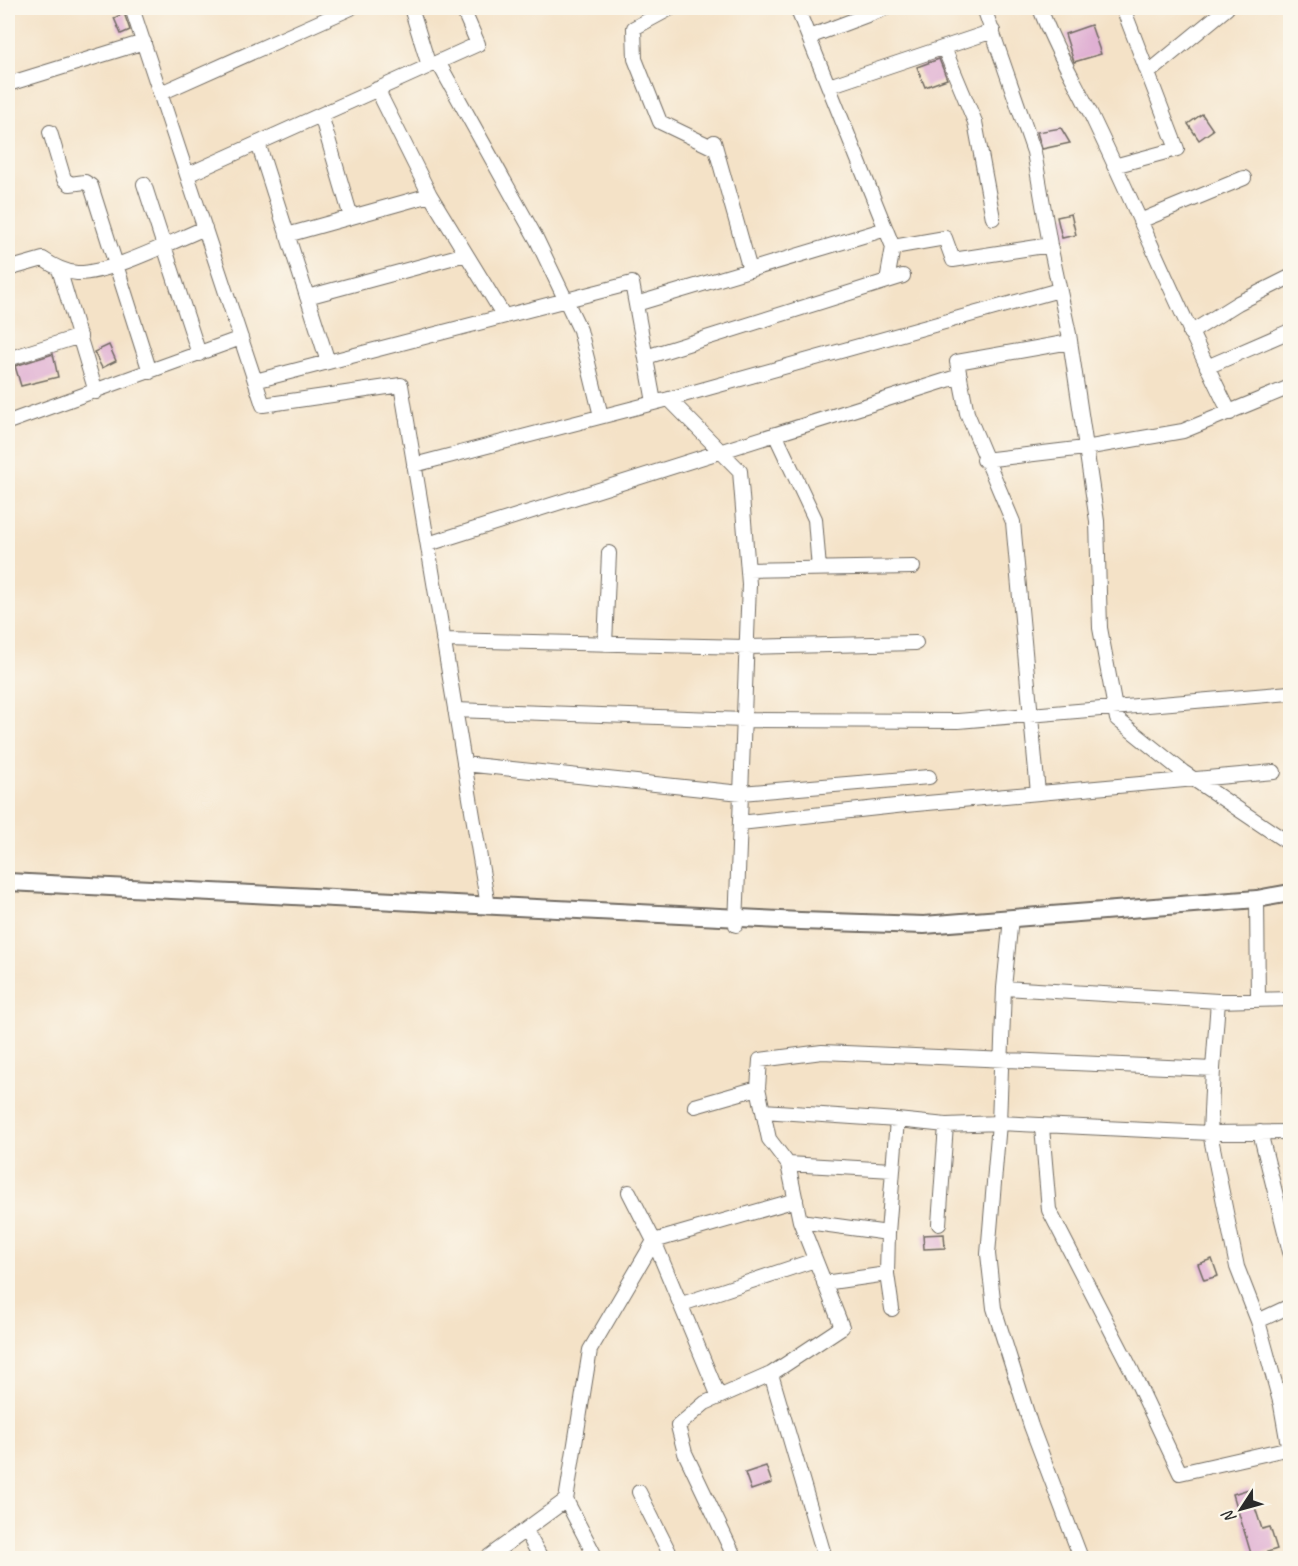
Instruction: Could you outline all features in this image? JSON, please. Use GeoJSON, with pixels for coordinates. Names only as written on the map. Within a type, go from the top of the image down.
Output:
{"type":"FeatureCollection","features":[{"type":"Feature","properties":{"kind":"street"},"geometry":{"type":"LineString","coordinates":[[132,8],[263,405],[401,385],[488,906]]}},
{"type":"Feature","properties":{"kind":"street"},"geometry":{"type":"LineString","coordinates":[[161,93],[351,8]]}},
{"type":"Feature","properties":{"kind":"street"},"geometry":{"type":"LineString","coordinates":[[411,8],[434,64],[537,240],[580,330],[601,416]]}},
{"type":"Feature","properties":{"kind":"street"},"geometry":{"type":"LineString","coordinates":[[187,175],[478,44],[465,14],[466,8]]}},
{"type":"Feature","properties":{"kind":"street"},"geometry":{"type":"LineString","coordinates":[[671,8],[634,28],[635,59],[660,122],[714,143],[750,270]]}},
{"type":"Feature","properties":{"kind":"street"},"geometry":{"type":"LineString","coordinates":[[797,8],[893,247],[886,281]]}},
{"type":"Feature","properties":{"kind":"street"},"geometry":{"type":"LineString","coordinates":[[809,37],[886,8]]}},
{"type":"Feature","properties":{"kind":"street"},"geometry":{"type":"LineString","coordinates":[[984,8],[1034,152],[1070,342],[1097,521],[1100,628],[1117,719],[1194,779],[1290,844]]}},
{"type":"Feature","properties":{"kind":"street"},"geometry":{"type":"LineString","coordinates":[[1040,8],[1048,32],[1230,413]]}},
{"type":"Feature","properties":{"kind":"street"},"geometry":{"type":"LineString","coordinates":[[1114,166],[1178,149],[1123,8]]}},
{"type":"Feature","properties":{"kind":"street"},"geometry":{"type":"LineString","coordinates":[[1148,73],[1227,8]]}},
{"type":"Feature","properties":{"kind":"street"},"geometry":{"type":"LineString","coordinates":[[829,86],[993,32]]}},
{"type":"Feature","properties":{"kind":"street"},"geometry":{"type":"LineString","coordinates":[[8,84],[144,42]]}},
{"type":"Feature","properties":{"kind":"street"},"geometry":{"type":"LineString","coordinates":[[944,48],[975,122],[993,218]]}},
{"type":"Feature","properties":{"kind":"street"},"geometry":{"type":"LineString","coordinates":[[377,90],[430,195],[504,316]]}},
{"type":"Feature","properties":{"kind":"street"},"geometry":{"type":"LineString","coordinates":[[321,115],[351,217]]}},
{"type":"Feature","properties":{"kind":"street"},"geometry":{"type":"LineString","coordinates":[[50,132],[64,179],[70,184],[85,182],[91,186],[150,372]]}},
{"type":"Feature","properties":{"kind":"street"},"geometry":{"type":"LineString","coordinates":[[258,143],[327,362]]}},
{"type":"Feature","properties":{"kind":"street"},"geometry":{"type":"LineString","coordinates":[[1140,221],[1244,178]]}},
{"type":"Feature","properties":{"kind":"street"},"geometry":{"type":"LineString","coordinates":[[144,184],[199,354]]}},
{"type":"Feature","properties":{"kind":"street"},"geometry":{"type":"LineString","coordinates":[[287,235],[430,195]]}},
{"type":"Feature","properties":{"kind":"street"},"geometry":{"type":"LineString","coordinates":[[8,269],[43,259],[59,268],[76,273],[97,271],[205,228]]}},
{"type":"Feature","properties":{"kind":"street"},"geometry":{"type":"LineString","coordinates":[[636,304],[886,229]]}},
{"type":"Feature","properties":{"kind":"street"},"geometry":{"type":"LineString","coordinates":[[893,247],[945,238],[952,260],[1050,245]]}},
{"type":"Feature","properties":{"kind":"street"},"geometry":{"type":"LineString","coordinates":[[307,297],[466,254]]}},
{"type":"Feature","properties":{"kind":"street"},"geometry":{"type":"LineString","coordinates":[[59,268],[96,392]]}},
{"type":"Feature","properties":{"kind":"street"},"geometry":{"type":"LineString","coordinates":[[646,357],[903,276]]}},
{"type":"Feature","properties":{"kind":"street"},"geometry":{"type":"LineString","coordinates":[[1190,333],[1238,303],[1290,278]]}},
{"type":"Feature","properties":{"kind":"street"},"geometry":{"type":"LineString","coordinates":[[255,381],[632,283],[654,402]]}},
{"type":"Feature","properties":{"kind":"street"},"geometry":{"type":"LineString","coordinates":[[414,465],[669,399],[1059,290]]}},
{"type":"Feature","properties":{"kind":"street"},"geometry":{"type":"LineString","coordinates":[[1207,367],[1290,332]]}},
{"type":"Feature","properties":{"kind":"street"},"geometry":{"type":"LineString","coordinates":[[8,359],[80,336]]}},
{"type":"Feature","properties":{"kind":"street"},"geometry":{"type":"LineString","coordinates":[[8,420],[12,421],[96,392],[241,338]]}},
{"type":"Feature","properties":{"kind":"street"},"geometry":{"type":"LineString","coordinates":[[1038,793],[1013,522],[984,460],[967,413],[957,362],[1070,342]]}},
{"type":"Feature","properties":{"kind":"street"},"geometry":{"type":"LineString","coordinates":[[428,544],[960,376]]}},
{"type":"Feature","properties":{"kind":"street"},"geometry":{"type":"LineString","coordinates":[[984,460],[1085,448],[1183,431],[1290,387]]}},
{"type":"Feature","properties":{"kind":"street"},"geometry":{"type":"LineString","coordinates":[[669,399],[740,471],[748,570],[736,922]]}},
{"type":"Feature","properties":{"kind":"street"},"geometry":{"type":"LineString","coordinates":[[775,434],[815,519],[819,569]]}},
{"type":"Feature","properties":{"kind":"street"},"geometry":{"type":"LineString","coordinates":[[605,644],[609,553]]}},
{"type":"Feature","properties":{"kind":"street"},"geometry":{"type":"LineString","coordinates":[[748,570],[913,567]]}},
{"type":"Feature","properties":{"kind":"street"},"geometry":{"type":"LineString","coordinates":[[444,640],[746,647],[916,643]]}},
{"type":"Feature","properties":{"kind":"street"},"geometry":{"type":"LineString","coordinates":[[455,711],[744,720],[958,722],[1290,693]]}},
{"type":"Feature","properties":{"kind":"street"},"geometry":{"type":"LineString","coordinates":[[464,764],[741,793],[928,777]]}},
{"type":"Feature","properties":{"kind":"street"},"geometry":{"type":"LineString","coordinates":[[740,824],[1038,793],[1274,772]]}},
{"type":"Feature","properties":{"kind":"street"},"geometry":{"type":"LineString","coordinates":[[8,882],[488,906],[736,922],[924,925],[1257,899],[1290,893]]}},
{"type":"Feature","properties":{"kind":"street"},"geometry":{"type":"LineString","coordinates":[[1257,899],[1258,1000]]}},
{"type":"Feature","properties":{"kind":"street"},"geometry":{"type":"LineString","coordinates":[[1011,918],[1004,988],[1003,1061],[988,1254],[994,1308],[1031,1426],[1081,1558]]}},
{"type":"Feature","properties":{"kind":"street"},"geometry":{"type":"LineString","coordinates":[[1004,988],[1218,1001],[1290,999]]}},
{"type":"Feature","properties":{"kind":"street"},"geometry":{"type":"LineString","coordinates":[[1042,1127],[1049,1210],[1131,1369],[1180,1473],[1290,1451],[1258,1320],[1237,1267],[1210,1133],[1218,1001]]}},
{"type":"Feature","properties":{"kind":"street"},"geometry":{"type":"LineString","coordinates":[[735,1558],[685,1453],[678,1426],[705,1403],[771,1374],[842,1327],[800,1221],[788,1164],[769,1139],[758,1089],[760,1060],[822,1052],[1213,1069]]}},
{"type":"Feature","properties":{"kind":"street"},"geometry":{"type":"LineString","coordinates":[[695,1106],[758,1089]]}},
{"type":"Feature","properties":{"kind":"street"},"geometry":{"type":"LineString","coordinates":[[763,1111],[946,1125],[999,1123],[1042,1127],[1210,1133],[1290,1131]]}},
{"type":"Feature","properties":{"kind":"street"},"geometry":{"type":"LineString","coordinates":[[892,1309],[887,1274],[888,1233],[897,1120]]}},
{"type":"Feature","properties":{"kind":"street"},"geometry":{"type":"LineString","coordinates":[[939,1224],[946,1125]]}},
{"type":"Feature","properties":{"kind":"street"},"geometry":{"type":"LineString","coordinates":[[1260,1132],[1290,1252]]}},
{"type":"Feature","properties":{"kind":"street"},"geometry":{"type":"LineString","coordinates":[[788,1164],[892,1170]]}},
{"type":"Feature","properties":{"kind":"street"},"geometry":{"type":"LineString","coordinates":[[629,1192],[682,1304],[719,1397]]}},
{"type":"Feature","properties":{"kind":"street"},"geometry":{"type":"LineString","coordinates":[[596,1558],[566,1500],[590,1350],[654,1242],[796,1200]]}},
{"type":"Feature","properties":{"kind":"street"},"geometry":{"type":"LineString","coordinates":[[800,1221],[888,1233]]}},
{"type":"Feature","properties":{"kind":"street"},"geometry":{"type":"LineString","coordinates":[[682,1304],[815,1260]]}},
{"type":"Feature","properties":{"kind":"street"},"geometry":{"type":"LineString","coordinates":[[824,1283],[887,1274]]}},
{"type":"Feature","properties":{"kind":"street"},"geometry":{"type":"LineString","coordinates":[[1258,1320],[1290,1306]]}},
{"type":"Feature","properties":{"kind":"street"},"geometry":{"type":"LineString","coordinates":[[771,1374],[825,1558]]}},
{"type":"Feature","properties":{"kind":"street"},"geometry":{"type":"LineString","coordinates":[[639,1491],[672,1558]]}},
{"type":"Feature","properties":{"kind":"street"},"geometry":{"type":"LineString","coordinates":[[487,1558],[566,1500]]}},
{"type":"Feature","properties":{"kind":"street"},"geometry":{"type":"LineString","coordinates":[[526,1531],[541,1558]]}},
{"type":"Feature","properties":{"kind":"building"},"geometry":{"type":"Polygon","coordinates":[[[124,13],[130,30],[121,34],[114,18],[124,13]]]}},
{"type":"Feature","properties":{"kind":"building"},"geometry":{"type":"Polygon","coordinates":[[[1091,25],[1101,54],[1074,62],[1065,34],[1091,25]]]}},
{"type":"Feature","properties":{"kind":"building"},"geometry":{"type":"Polygon","coordinates":[[[939,59],[947,79],[925,87],[917,67],[939,59]]]}},
{"type":"Feature","properties":{"kind":"building"},"geometry":{"type":"Polygon","coordinates":[[[1202,114],[1213,130],[1199,140],[1188,124],[1202,114]]]}},
{"type":"Feature","properties":{"kind":"building"},"geometry":{"type":"Polygon","coordinates":[[[1061,128],[1070,143],[1042,149],[1037,132],[1061,128]]]}},
{"type":"Feature","properties":{"kind":"building"},"geometry":{"type":"Polygon","coordinates":[[[1071,214],[1076,235],[1062,238],[1057,217],[1071,214]]]}},
{"type":"Feature","properties":{"kind":"building"},"geometry":{"type":"Polygon","coordinates":[[[109,345],[116,361],[102,368],[94,352],[109,345]]]}},
{"type":"Feature","properties":{"kind":"building"},"geometry":{"type":"Polygon","coordinates":[[[53,354],[58,377],[21,386],[15,366],[53,354]]]}},
{"type":"Feature","properties":{"kind":"building"},"geometry":{"type":"Polygon","coordinates":[[[944,1234],[945,1248],[924,1249],[923,1235],[944,1234]]]}},
{"type":"Feature","properties":{"kind":"building"},"geometry":{"type":"Polygon","coordinates":[[[1212,1259],[1218,1276],[1204,1280],[1198,1264],[1212,1259]]]}},
{"type":"Feature","properties":{"kind":"building"},"geometry":{"type":"Polygon","coordinates":[[[766,1466],[772,1483],[751,1490],[745,1473],[766,1466]]]}},
{"type":"Feature","properties":{"kind":"building"},"geometry":{"type":"Polygon","coordinates":[[[1249,1489],[1262,1529],[1270,1527],[1277,1549],[1252,1557],[1233,1494],[1249,1489]]]}}]}
